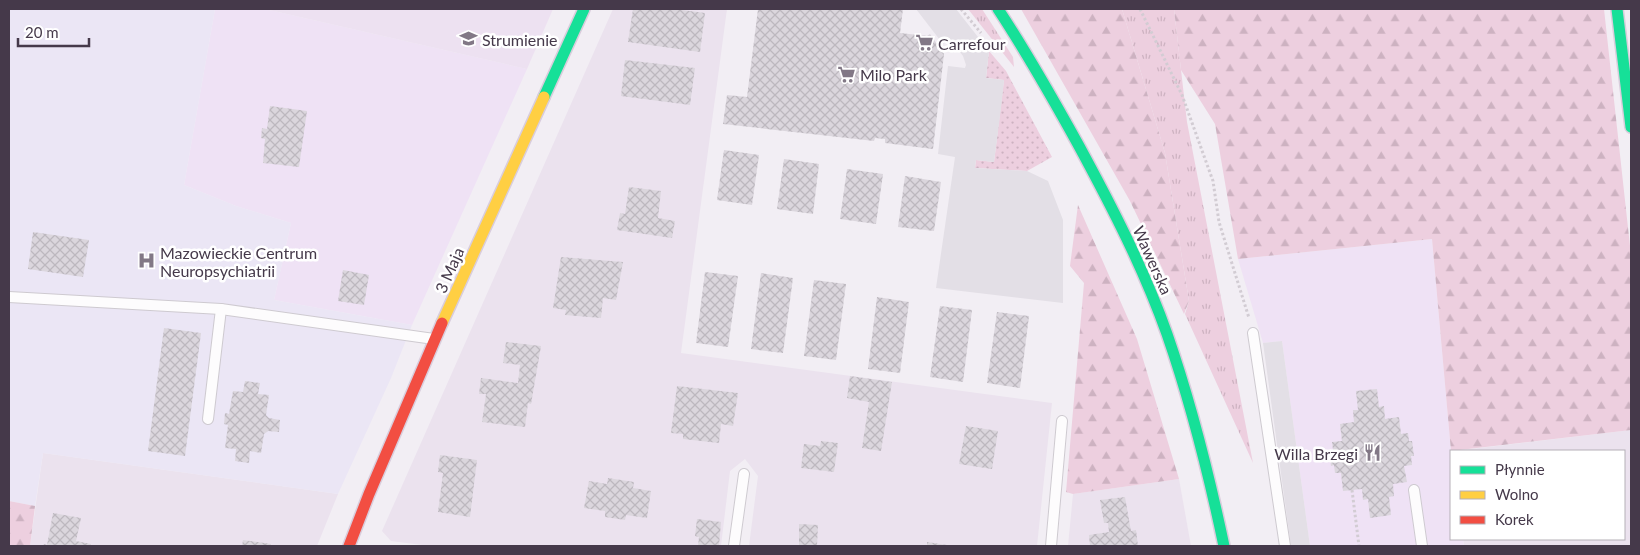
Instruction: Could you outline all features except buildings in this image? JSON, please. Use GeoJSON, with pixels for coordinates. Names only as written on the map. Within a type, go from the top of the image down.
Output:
{"type":"FeatureCollection","features":[{"type":"Feature","properties":{"kind":"street","name":"3 Maja"},"geometry":{"type":"LineString","coordinates":[[349,546],[363,505],[419,385],[435,340],[584,9]]}},
{"type":"Feature","properties":{"kind":"street","name":"Wawerska"},"geometry":{"type":"LineString","coordinates":[[998,9],[1100,184],[1135,257],[1167,333],[1195,421],[1224,546]]}},
{"type":"Feature","properties":{"kind":"street"},"geometry":{"type":"LineString","coordinates":[[1617,9],[1631,127]]}},
{"type":"Feature","properties":{"kind":"lane"},"geometry":{"type":"LineString","coordinates":[[9,298],[222,309],[435,340]]}},
{"type":"Feature","properties":{"kind":"lane"},"geometry":{"type":"LineString","coordinates":[[208,419],[222,309]]}},
{"type":"Feature","properties":{"kind":"lane"},"geometry":{"type":"LineString","coordinates":[[1253,332],[1284,546]]}},
{"type":"Feature","properties":{"kind":"lane"},"geometry":{"type":"LineString","coordinates":[[1051,546],[1062,421]]}},
{"type":"Feature","properties":{"kind":"lane"},"geometry":{"type":"LineString","coordinates":[[734,546],[744,474]]}},
{"type":"Feature","properties":{"kind":"lane"},"geometry":{"type":"LineString","coordinates":[[1414,490],[1422,546]]}},
{"type":"Feature","properties":{"kind":"path"},"geometry":{"type":"LineString","coordinates":[[962,9],[986,38]]}},
{"type":"Feature","properties":{"kind":"path"},"geometry":{"type":"LineString","coordinates":[[1140,9],[1182,95],[1213,181],[1219,222],[1253,332]]}},
{"type":"Feature","properties":{"kind":"path"},"geometry":{"type":"LineString","coordinates":[[1352,490],[1359,546]]}},
{"type":"Feature","properties":{"kind":"shaded area","name":"Mazowieckie Centrum Neuropsychiatrii"},"geometry":{"type":"Polygon","coordinates":[[[9,9],[215,9],[184,185],[236,206],[291,223],[274,300],[412,325],[391,378],[338,494],[43,453],[35,506],[9,501],[9,9]]]}},
{"type":"Feature","properties":{"kind":"shaded area"},"geometry":{"type":"Polygon","coordinates":[[[215,9],[265,9],[527,69],[412,325],[274,300],[291,223],[236,206],[184,185],[215,9]]]}},
{"type":"Feature","properties":{"kind":"shaded area","name":"Strumienie"},"geometry":{"type":"Polygon","coordinates":[[[265,9],[553,9],[527,69],[265,9]]]}},
{"type":"Feature","properties":{"kind":"shaded area"},"geometry":{"type":"Polygon","coordinates":[[[613,9],[727,9],[681,353],[1052,403],[1037,546],[749,546],[758,476],[745,459],[730,471],[721,546],[430,546],[391,541],[382,531],[613,9]]]}},
{"type":"Feature","properties":{"kind":"shaded area"},"geometry":{"type":"Polygon","coordinates":[[[916,9],[956,9],[989,51],[986,78],[1004,80],[994,162],[976,160],[975,168],[1027,171],[1048,181],[1063,220],[1063,303],[936,288],[955,157],[938,154],[948,66],[965,68],[966,65],[963,56],[950,39],[943,44],[916,9]]]}},
{"type":"Feature","properties":{"kind":"shaded area"},"geometry":{"type":"Polygon","coordinates":[[[1432,239],[1451,450],[1450,540],[1463,540],[1464,546],[1310,546],[1282,341],[1263,343],[1238,259],[1432,239]]]}},
{"type":"Feature","properties":{"kind":"shaded area"},"geometry":{"type":"Polygon","coordinates":[[[1282,341],[1310,546],[1291,546],[1263,343],[1282,341]]]}},
{"type":"Feature","properties":{"kind":"shaded area"},"geometry":{"type":"Polygon","coordinates":[[[1631,430],[1631,546],[1464,546],[1463,540],[1625,540],[1625,450],[1462,450],[1631,430]]]}},
{"type":"Feature","properties":{"kind":"shaded area"},"geometry":{"type":"Polygon","coordinates":[[[43,453],[338,494],[317,546],[30,546],[43,453]]]}},
{"type":"Feature","properties":{"kind":"shaded area"},"geometry":{"type":"Polygon","coordinates":[[[1179,479],[1191,546],[1068,546],[1073,494],[1179,479]]]}},
{"type":"Feature","properties":{"kind":"green space"},"geometry":{"type":"Polygon","coordinates":[[[968,9],[982,9],[1013,57],[1014,67],[968,9]]]}},
{"type":"Feature","properties":{"kind":"green space"},"geometry":{"type":"Polygon","coordinates":[[[1021,9],[1122,9],[1165,153],[1189,301],[1184,314],[1130,201],[1021,9]]]}},
{"type":"Feature","properties":{"kind":"green space"},"geometry":{"type":"Polygon","coordinates":[[[1122,9],[1174,9],[1187,122],[1253,463],[1185,314],[1189,301],[1165,153],[1122,9]]]}},
{"type":"Feature","properties":{"kind":"green space"},"geometry":{"type":"Polygon","coordinates":[[[1174,9],[1604,9],[1631,255],[1631,430],[1451,450],[1432,239],[1238,259],[1215,124],[1181,70],[1174,9]]]}},
{"type":"Feature","properties":{"kind":"green space"},"geometry":{"type":"Polygon","coordinates":[[[989,51],[1006,71],[1052,157],[1027,171],[975,168],[976,160],[994,162],[1004,80],[986,78],[989,51]]]}},
{"type":"Feature","properties":{"kind":"green space"},"geometry":{"type":"Polygon","coordinates":[[[1078,205],[1137,339],[1179,479],[1073,494],[1066,492],[1084,283],[1070,266],[1078,205]]]}},
{"type":"Feature","properties":{"kind":"green space"},"geometry":{"type":"Polygon","coordinates":[[[9,501],[35,506],[30,546],[9,546],[9,501]]]}},
{"type":"Feature","properties":{"kind":"traffic: fast"},"geometry":{"type":"LineString","coordinates":[[544,97],[584,9]]}},
{"type":"Feature","properties":{"kind":"traffic: fast"},"geometry":{"type":"LineString","coordinates":[[998,9],[1040,76],[1079,146],[1138,262],[1176,360],[1206,466],[1224,546]]}},
{"type":"Feature","properties":{"kind":"traffic: fast"},"geometry":{"type":"LineString","coordinates":[[1617,9],[1631,127]]}},
{"type":"Feature","properties":{"kind":"traffic: slow"},"geometry":{"type":"LineString","coordinates":[[442,323],[544,97]]}},
{"type":"Feature","properties":{"kind":"traffic: jam"},"geometry":{"type":"LineString","coordinates":[[349,546],[369,494],[442,323]]}},
{"type":"Feature","properties":{"kind":"place","name":"Strumienie"},"geometry":{"type":"Point","coordinates":[468,39]}},
{"type":"Feature","properties":{"kind":"place","name":"Carrefour"},"geometry":{"type":"Point","coordinates":[924,43]}},
{"type":"Feature","properties":{"kind":"place","name":"Milo Park"},"geometry":{"type":"Point","coordinates":[846,74]}},
{"type":"Feature","properties":{"kind":"place","name":"Mazowieckie Centrum Neuropsychiatrii"},"geometry":{"type":"Point","coordinates":[146,261]}},
{"type":"Feature","properties":{"kind":"place","name":"Willa Brzegi"},"geometry":{"type":"Point","coordinates":[1372,453]}}]}
